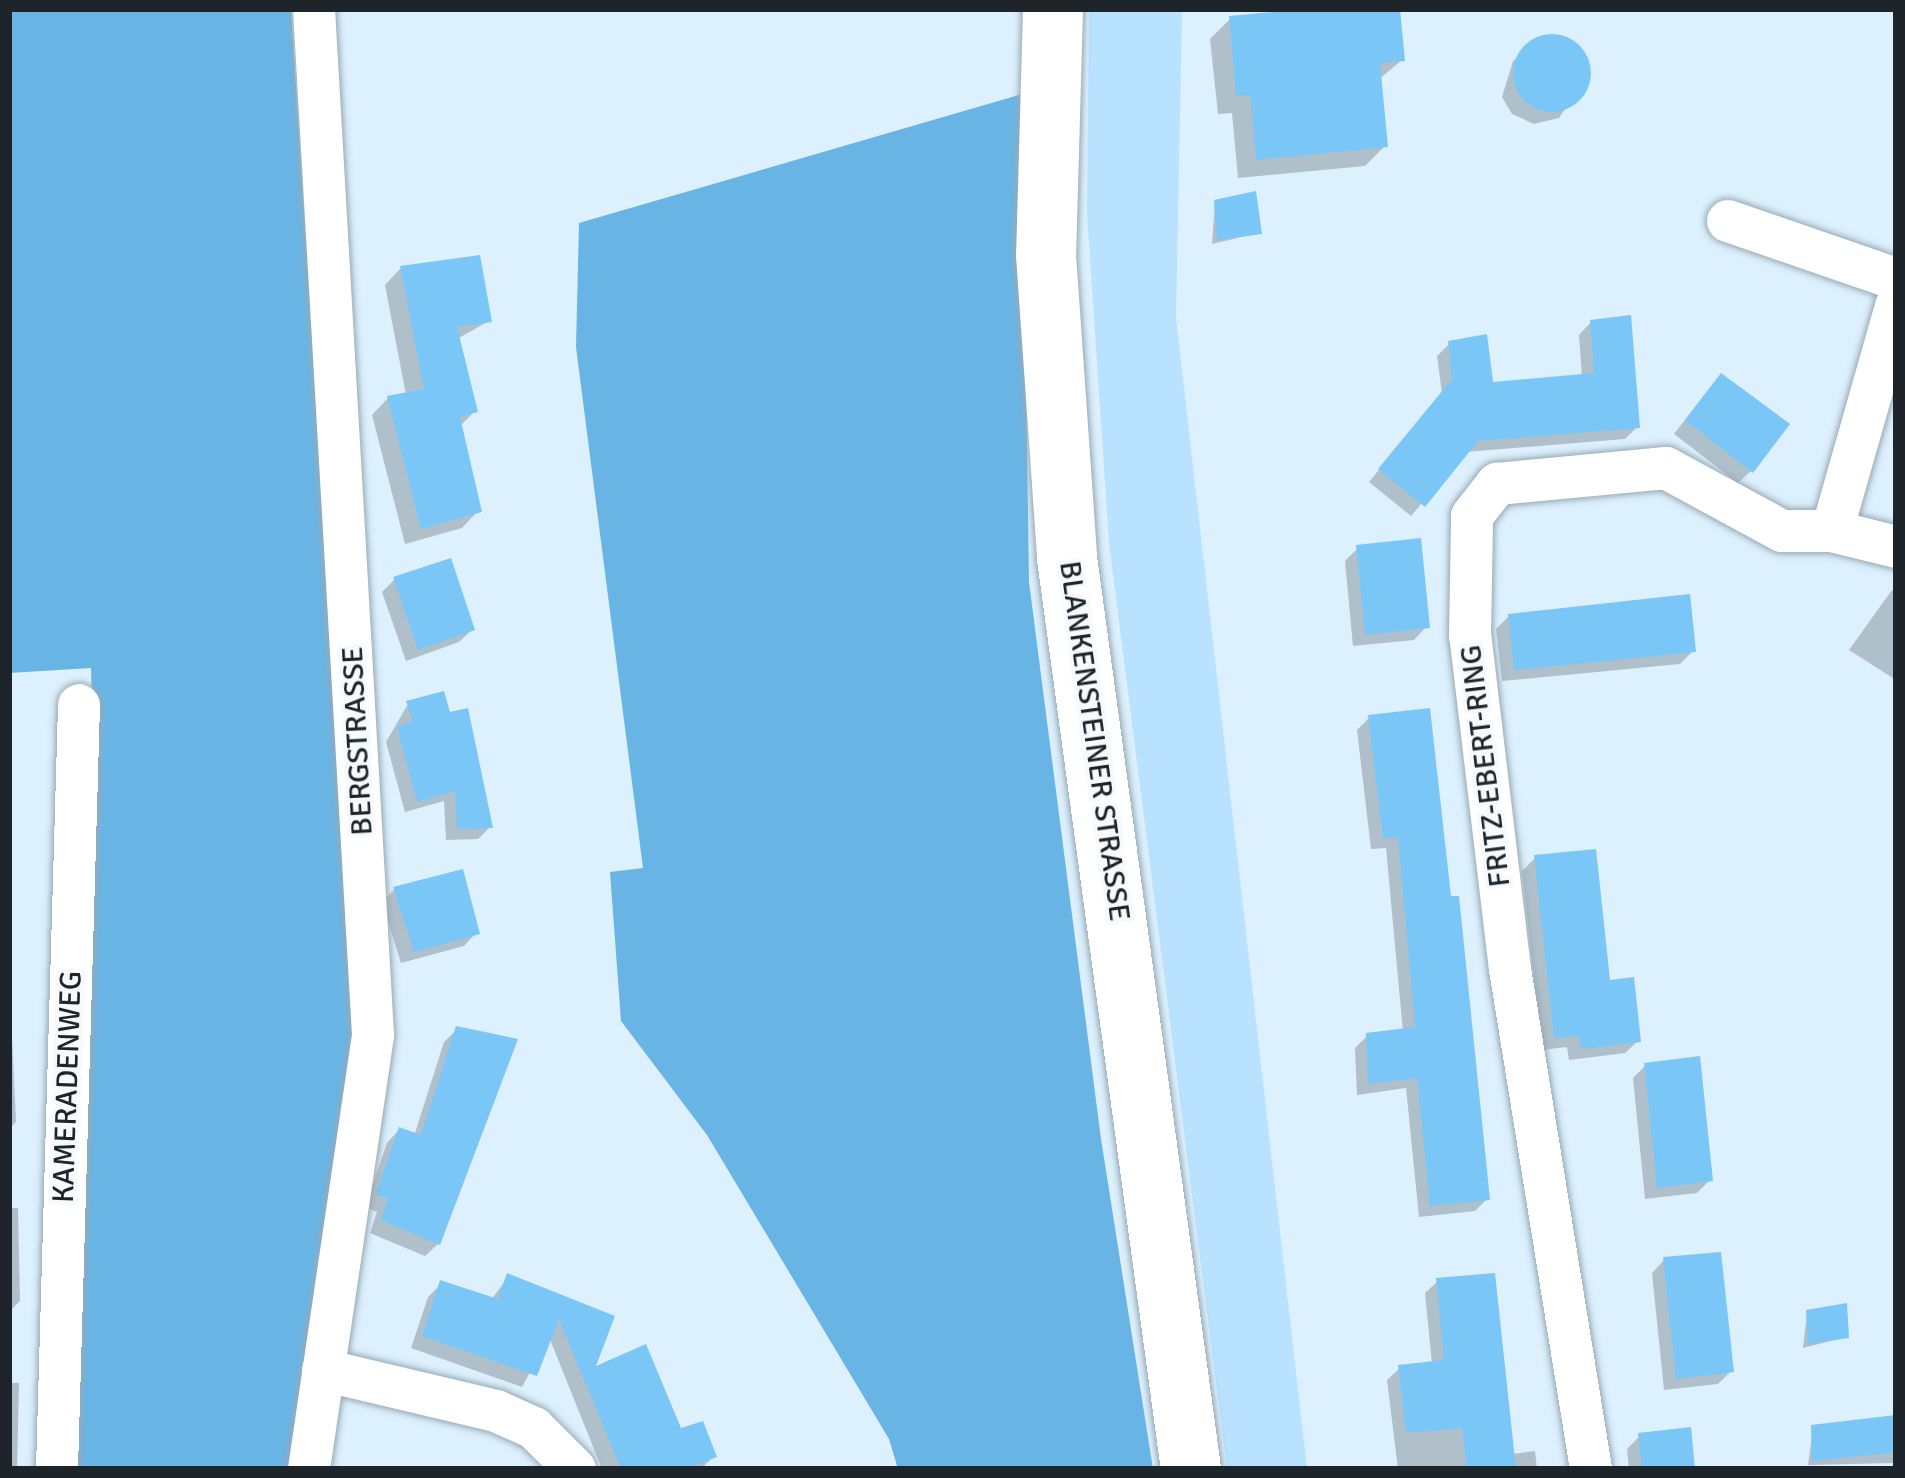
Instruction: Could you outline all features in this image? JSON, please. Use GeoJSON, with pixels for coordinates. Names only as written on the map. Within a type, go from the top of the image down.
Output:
{"type":"FeatureCollection","features":[{"type":"Feature","properties":{"kind":"main road","name":"BLANKENSTEINER STRASSE"},"geometry":{"type":"LineString","coordinates":[[1053,9],[1046,255],[1067,558],[1192,1469]]}},
{"type":"Feature","properties":{"kind":"street","name":"BERGSTRASSE"},"geometry":{"type":"LineString","coordinates":[[309,1469],[374,1035],[314,9]]}},
{"type":"Feature","properties":{"kind":"street"},"geometry":{"type":"LineString","coordinates":[[1728,221],[1896,279]]}},
{"type":"Feature","properties":{"kind":"street"},"geometry":{"type":"LineString","coordinates":[[1832,531],[1896,306]]}},
{"type":"Feature","properties":{"kind":"street","name":"FRITZ-EBERT-RING"},"geometry":{"type":"LineString","coordinates":[[1591,1469],[1510,969],[1470,636],[1468,533],[1496,484],[1638,468],[1676,472],[1782,531],[1832,531],[1896,547]]}},
{"type":"Feature","properties":{"kind":"street","name":"KAMERADENWEG"},"geometry":{"type":"LineString","coordinates":[[57,1469],[80,705]]}},
{"type":"Feature","properties":{"kind":"street"},"geometry":{"type":"LineString","coordinates":[[322,1370],[496,1411],[534,1429],[575,1469]]}},
{"type":"Feature","properties":{"kind":"shaded area"},"geometry":{"type":"Polygon","coordinates":[[[9,9],[291,9],[358,1047],[297,1469],[72,1469],[95,807],[91,668],[9,673],[9,9]]]}},
{"type":"Feature","properties":{"kind":"shaded area"},"geometry":{"type":"Polygon","coordinates":[[[1089,9],[1182,9],[1176,317],[1307,1469],[1227,1469],[1109,543],[1087,213],[1089,9]]]}},
{"type":"Feature","properties":{"kind":"shaded area"},"geometry":{"type":"Polygon","coordinates":[[[1022,94],[1029,582],[1101,1139],[1153,1469],[898,1469],[889,1439],[707,1135],[621,1021],[610,872],[643,868],[576,347],[579,223],[1022,94]]]}},
{"type":"Feature","properties":{"kind":"building"},"geometry":{"type":"Polygon","coordinates":[[[1302,9],[1400,9],[1405,61],[1380,63],[1388,147],[1256,160],[1250,95],[1236,96],[1229,16],[1302,9]]]}},
{"type":"Feature","properties":{"kind":"building"},"geometry":{"type":"Polygon","coordinates":[[[1552,34],[1580,45],[1591,73],[1580,101],[1552,112],[1524,101],[1513,73],[1524,45],[1552,34]]]}},
{"type":"Feature","properties":{"kind":"building"},"geometry":{"type":"Polygon","coordinates":[[[1256,191],[1262,234],[1217,240],[1214,200],[1256,191]]]}},
{"type":"Feature","properties":{"kind":"building"},"geometry":{"type":"Polygon","coordinates":[[[480,255],[492,322],[457,327],[478,412],[460,417],[482,512],[421,529],[387,396],[424,389],[400,266],[480,255]]]}},
{"type":"Feature","properties":{"kind":"building"},"geometry":{"type":"Polygon","coordinates":[[[1631,315],[1640,428],[1478,441],[1425,507],[1378,469],[1452,379],[1448,341],[1487,334],[1493,382],[1594,373],[1590,320],[1631,315]]]}},
{"type":"Feature","properties":{"kind":"building"},"geometry":{"type":"Polygon","coordinates":[[[1721,373],[1790,424],[1753,473],[1685,420],[1721,373]]]}},
{"type":"Feature","properties":{"kind":"building"},"geometry":{"type":"Polygon","coordinates":[[[1421,538],[1430,628],[1365,635],[1356,545],[1421,538]]]}},
{"type":"Feature","properties":{"kind":"building"},"geometry":{"type":"Polygon","coordinates":[[[451,558],[475,630],[418,650],[393,577],[451,558]]]}},
{"type":"Feature","properties":{"kind":"building"},"geometry":{"type":"Polygon","coordinates":[[[1690,594],[1696,652],[1514,670],[1508,614],[1690,594]]]}},
{"type":"Feature","properties":{"kind":"building"},"geometry":{"type":"Polygon","coordinates":[[[444,691],[450,712],[468,708],[493,828],[457,829],[455,791],[417,802],[397,727],[413,721],[406,701],[444,691]]]}},
{"type":"Feature","properties":{"kind":"building"},"geometry":{"type":"Polygon","coordinates":[[[1430,708],[1451,896],[1459,896],[1490,1200],[1430,1206],[1417,1078],[1368,1084],[1366,1033],[1415,1027],[1398,837],[1383,839],[1368,715],[1430,708]]]}},
{"type":"Feature","properties":{"kind":"building"},"geometry":{"type":"Polygon","coordinates":[[[1596,849],[1610,980],[1634,977],[1641,1042],[1581,1049],[1579,1036],[1554,1038],[1534,855],[1596,849]]]}},
{"type":"Feature","properties":{"kind":"building"},"geometry":{"type":"Polygon","coordinates":[[[463,869],[480,934],[414,952],[393,887],[463,869]]]}},
{"type":"Feature","properties":{"kind":"building"},"geometry":{"type":"Polygon","coordinates":[[[456,1026],[518,1039],[440,1245],[381,1220],[388,1199],[376,1194],[399,1127],[421,1135],[456,1026]]]}},
{"type":"Feature","properties":{"kind":"building"},"geometry":{"type":"Polygon","coordinates":[[[1700,1056],[1713,1181],[1657,1188],[1644,1063],[1700,1056]]]}},
{"type":"Feature","properties":{"kind":"building"},"geometry":{"type":"Polygon","coordinates":[[[1721,1252],[1734,1372],[1676,1379],[1663,1257],[1721,1252]]]}},
{"type":"Feature","properties":{"kind":"building"},"geometry":{"type":"Polygon","coordinates":[[[507,1273],[615,1316],[596,1366],[646,1344],[681,1428],[703,1421],[717,1457],[686,1469],[621,1469],[559,1319],[537,1376],[422,1336],[440,1280],[498,1299],[507,1273]]]}},
{"type":"Feature","properties":{"kind":"building"},"geometry":{"type":"Polygon","coordinates":[[[1495,1273],[1516,1469],[1467,1469],[1462,1428],[1406,1433],[1398,1365],[1444,1360],[1436,1278],[1495,1273]]]}},
{"type":"Feature","properties":{"kind":"building"},"geometry":{"type":"Polygon","coordinates":[[[1847,1303],[1849,1338],[1808,1344],[1806,1310],[1847,1303]]]}},
{"type":"Feature","properties":{"kind":"building"},"geometry":{"type":"Polygon","coordinates":[[[1896,1415],[1896,1452],[1812,1461],[1811,1425],[1896,1415]]]}},
{"type":"Feature","properties":{"kind":"building"},"geometry":{"type":"Polygon","coordinates":[[[1691,1427],[1695,1469],[1642,1469],[1638,1433],[1691,1427]]]}}]}
